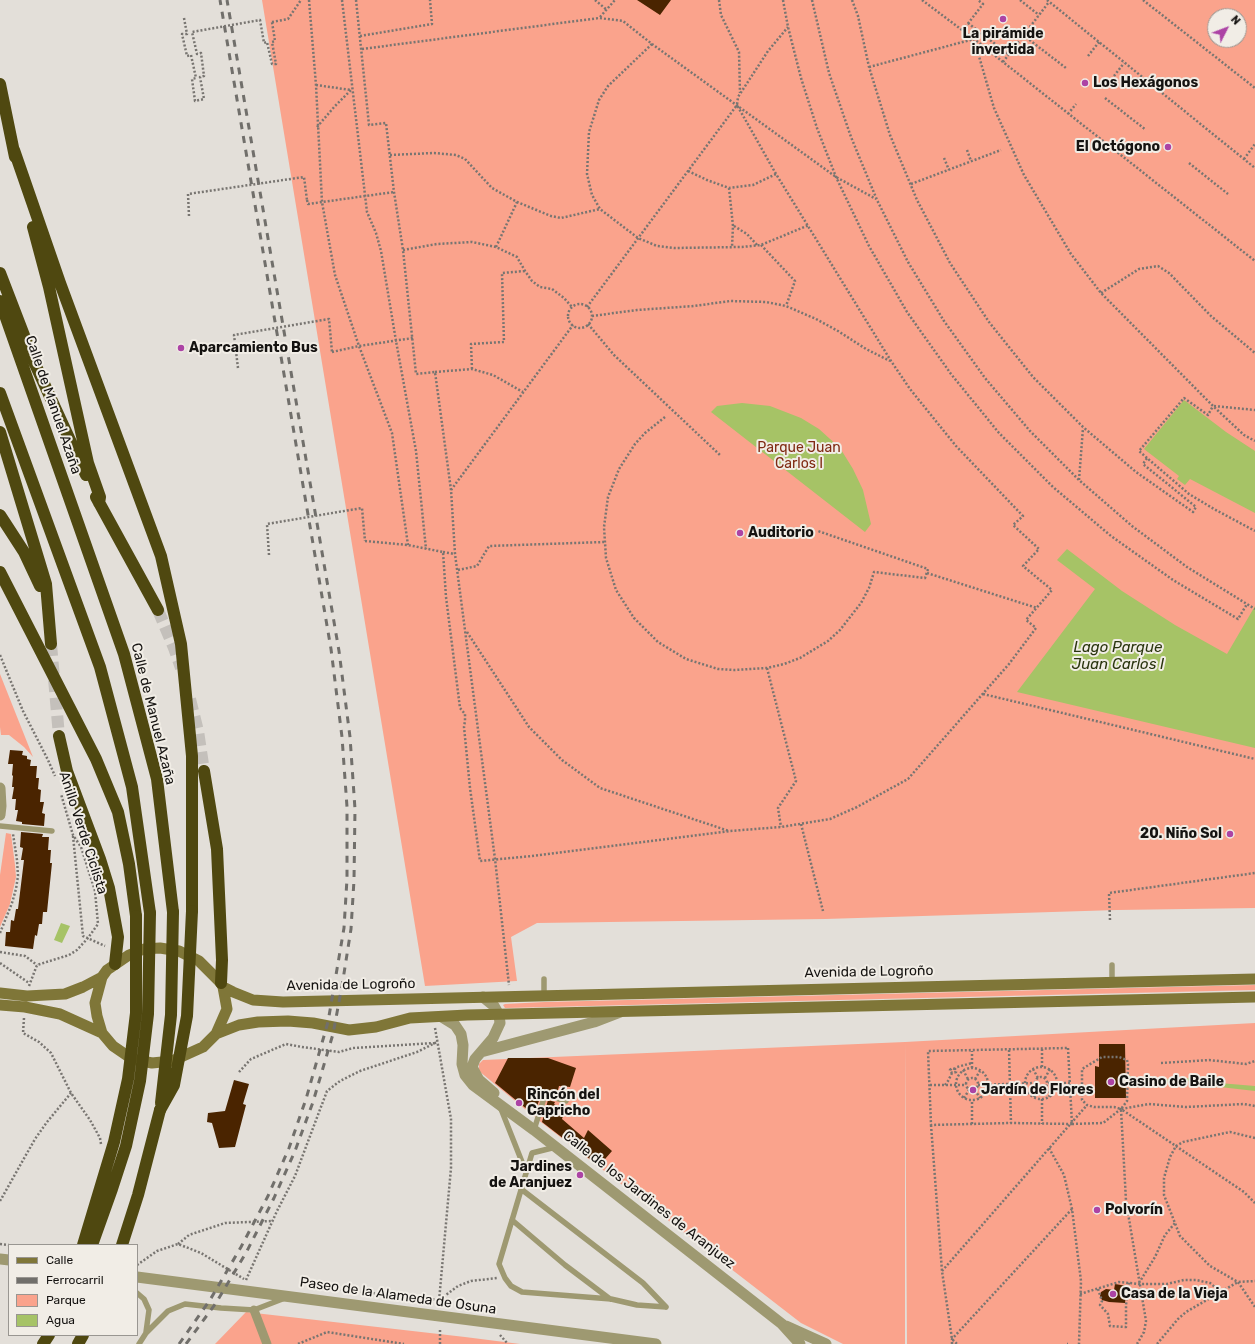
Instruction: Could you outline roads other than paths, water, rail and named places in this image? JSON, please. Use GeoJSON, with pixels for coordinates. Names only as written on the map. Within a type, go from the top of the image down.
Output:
{"type":"FeatureCollection","features":[{"type":"Feature","properties":{"kind":"highway"},"geometry":{"type":"LineString","coordinates":[[0,84],[14,150],[48,287],[88,463],[100,497],[99,503]]}},
{"type":"Feature","properties":{"kind":"highway"},"geometry":{"type":"LineString","coordinates":[[14,150],[60,284],[161,556],[181,644],[192,756],[192,911],[187,1016],[174,1085],[160,1110]]}},
{"type":"Feature","properties":{"kind":"highway"},"geometry":{"type":"LineString","coordinates":[[0,274],[35,364],[99,503],[158,610]]}},
{"type":"Feature","properties":{"kind":"highway","name":"Calle de Manuel Azaña"},"geometry":{"type":"LineString","coordinates":[[0,301],[124,654],[157,779],[173,912],[171,1016],[160,1110],[138,1195],[122,1244]]}},
{"type":"Feature","properties":{"kind":"highway"},"geometry":{"type":"LineString","coordinates":[[0,393],[100,667],[132,787],[150,913],[148,1014],[140,1081],[126,1146],[92,1244]]}},
{"type":"Feature","properties":{"kind":"highway"},"geometry":{"type":"LineString","coordinates":[[0,432],[46,584],[51,644]]}},
{"type":"Feature","properties":{"kind":"highway"},"geometry":{"type":"LineString","coordinates":[[0,515],[24,552],[40,586],[49,618]]}},
{"type":"Feature","properties":{"kind":"highway"},"geometry":{"type":"LineString","coordinates":[[0,572],[96,759],[118,812],[129,864],[136,916],[136,1013],[128,1079],[114,1142],[83,1244]]}},
{"type":"Feature","properties":{"kind":"highway"},"geometry":{"type":"LineString","coordinates":[[59,736],[67,771],[100,859],[109,888],[118,938],[115,964]]}},
{"type":"Feature","properties":{"kind":"highway"},"geometry":{"type":"LineString","coordinates":[[204,771],[217,849],[222,985]]}},
{"type":"Feature","properties":{"kind":"main road"},"geometry":{"type":"LineString","coordinates":[[0,1005],[60,1014],[88,1025],[102,1033],[113,1046],[132,1059],[152,1063],[172,1061],[189,1054],[203,1047],[216,1034],[227,1008],[222,985],[199,961],[179,951],[160,948],[144,949],[129,955],[107,970],[102,977],[95,1003],[102,1033]]}},
{"type":"Feature","properties":{"kind":"main road"},"geometry":{"type":"LineString","coordinates":[[0,992],[27,996],[65,994],[102,977]]}},
{"type":"Feature","properties":{"kind":"main road","name":"Avenida de Logroño"},"geometry":{"type":"LineString","coordinates":[[222,985],[233,992],[254,1000],[283,1002],[1255,979]]}},
{"type":"Feature","properties":{"kind":"main road"},"geometry":{"type":"LineString","coordinates":[[216,1034],[239,1025],[258,1022],[288,1021],[313,1023],[349,1030],[376,1027],[410,1018],[1255,997]]}},
{"type":"Feature","properties":{"kind":"street"},"geometry":{"type":"LineString","coordinates":[[0,788],[0,815]]}},
{"type":"Feature","properties":{"kind":"street"},"geometry":{"type":"LineString","coordinates":[[483,997],[494,1006],[499,1015],[500,1023],[493,1038],[475,1059],[472,1067],[479,1080],[524,1122]]}},
{"type":"Feature","properties":{"kind":"street"},"geometry":{"type":"LineString","coordinates":[[481,1052],[594,1022],[620,1012]]}},
{"type":"Feature","properties":{"kind":"street","name":"Calle de los Jardines de Aranjuez"},"geometry":{"type":"LineString","coordinates":[[442,1017],[455,1025],[461,1034],[463,1045],[462,1064],[465,1074],[473,1085],[524,1122],[782,1324],[800,1344]]}},
{"type":"Feature","properties":{"kind":"street","name":"Paseo de la Alameda de Osuna"},"geometry":{"type":"LineString","coordinates":[[138,1277],[656,1344]]}},
{"type":"Feature","properties":{"kind":"street"},"geometry":{"type":"LineString","coordinates":[[254,1310],[268,1344]]}},
{"type":"Feature","properties":{"kind":"street","name":"Calle de los Jardines de Aranjuez"},"geometry":{"type":"LineString","coordinates":[[782,1324],[826,1344]]}},
{"type":"Feature","properties":{"kind":"lane"},"geometry":{"type":"LineString","coordinates":[[0,826],[52,831]]}},
{"type":"Feature","properties":{"kind":"lane"},"geometry":{"type":"LineString","coordinates":[[1112,965],[1112,982]]}},
{"type":"Feature","properties":{"kind":"lane"},"geometry":{"type":"LineString","coordinates":[[544,979],[544,995]]}},
{"type":"Feature","properties":{"kind":"lane"},"geometry":{"type":"LineString","coordinates":[[534,1130],[545,1095],[566,1101]]}},
{"type":"Feature","properties":{"kind":"lane"},"geometry":{"type":"LineString","coordinates":[[500,1106],[526,1172]]}},
{"type":"Feature","properties":{"kind":"lane"},"geometry":{"type":"LineString","coordinates":[[521,1189],[643,1283],[666,1307],[637,1305],[611,1299],[522,1292],[511,1286],[505,1278],[499,1264],[512,1220],[521,1189],[526,1172],[532,1153],[556,1147]]}},
{"type":"Feature","properties":{"kind":"lane"},"geometry":{"type":"LineString","coordinates":[[512,1220],[565,1265],[611,1299]]}},
{"type":"Feature","properties":{"kind":"lane"},"geometry":{"type":"LineString","coordinates":[[138,1294],[144,1299],[149,1310],[146,1333]]}},
{"type":"Feature","properties":{"kind":"lane"},"geometry":{"type":"LineString","coordinates":[[140,1344],[146,1333],[168,1312],[185,1304],[254,1310],[289,1297]]}},
{"type":"Feature","properties":{"kind":"water"},"geometry":{"type":"Polygon","coordinates":[[[1184,400],[1226,432],[1255,451],[1255,513],[1190,479],[1185,485],[1177,479],[1179,476],[1144,449],[1184,400]]]}},
{"type":"Feature","properties":{"kind":"water"},"geometry":{"type":"Polygon","coordinates":[[[742,403],[770,406],[801,418],[819,429],[840,448],[853,469],[863,490],[871,524],[865,532],[711,412],[717,406],[742,403]]]}},
{"type":"Feature","properties":{"kind":"water","name":"Lago Parque Juan Carlos I"},"geometry":{"type":"Polygon","coordinates":[[[1067,549],[1122,591],[1175,625],[1227,654],[1255,606],[1255,748],[1017,692],[1095,589],[1057,560],[1067,549]]]}},
{"type":"Feature","properties":{"kind":"water"},"geometry":{"type":"Polygon","coordinates":[[[61,923],[70,926],[62,943],[54,940],[61,923]]]}},
{"type":"Feature","properties":{"kind":"water"},"geometry":{"type":"Polygon","coordinates":[[[1129,1075],[1136,1080],[1192,1078],[1201,1084],[1219,1083],[1255,1086],[1255,1091],[1220,1087],[1202,1088],[1192,1081],[1136,1084],[1129,1088],[1129,1075]]]}},
{"type":"Feature","properties":{"kind":"tunnel"},"geometry":{"type":"LineString","coordinates":[[158,610],[181,668]]}},
{"type":"Feature","properties":{"kind":"tunnel"},"geometry":{"type":"LineString","coordinates":[[51,644],[59,736]]}},
{"type":"Feature","properties":{"kind":"tunnel"},"geometry":{"type":"LineString","coordinates":[[190,699],[198,731],[204,771]]}},
{"type":"Feature","properties":{"kind":"railway"},"geometry":{"type":"LineString","coordinates":[[179,1344],[210,1300],[241,1247],[268,1196],[289,1148],[306,1099],[328,1022],[344,928],[347,879],[347,807],[342,737],[331,649],[220,0]]}},
{"type":"Feature","properties":{"kind":"railway"},"geometry":{"type":"LineString","coordinates":[[186,1344],[216,1303],[247,1251],[274,1198],[295,1151],[313,1102],[333,1034],[342,986],[351,929],[354,880],[355,809],[350,737],[339,651],[227,0]]}},
{"type":"Feature","properties":{"kind":"place","name":"La pirámide invertida"},"geometry":{"type":"Point","coordinates":[1003,19]}},
{"type":"Feature","properties":{"kind":"place","name":"Los Hexágonos"},"geometry":{"type":"Point","coordinates":[1085,83]}},
{"type":"Feature","properties":{"kind":"place","name":"El Octógono"},"geometry":{"type":"Point","coordinates":[1168,147]}},
{"type":"Feature","properties":{"kind":"place","name":"Aparcamiento Bus"},"geometry":{"type":"Point","coordinates":[181,348]}},
{"type":"Feature","properties":{"kind":"place","name":"Auditorio"},"geometry":{"type":"Point","coordinates":[740,533]}},
{"type":"Feature","properties":{"kind":"place","name":"20. Niño Sol"},"geometry":{"type":"Point","coordinates":[1230,834]}},
{"type":"Feature","properties":{"kind":"place","name":"Casino de Baile"},"geometry":{"type":"Point","coordinates":[1111,1082]}},
{"type":"Feature","properties":{"kind":"place","name":"Jardín de Flores"},"geometry":{"type":"Point","coordinates":[973,1090]}},
{"type":"Feature","properties":{"kind":"place","name":"Rincón del Capricho"},"geometry":{"type":"Point","coordinates":[519,1103]}},
{"type":"Feature","properties":{"kind":"place","name":"Jardines de Aranjuez"},"geometry":{"type":"Point","coordinates":[580,1175]}},
{"type":"Feature","properties":{"kind":"place","name":"Polvorín"},"geometry":{"type":"Point","coordinates":[1097,1210]}},
{"type":"Feature","properties":{"kind":"place","name":"Casa de la Vieja"},"geometry":{"type":"Point","coordinates":[1113,1294]}},
{"type":"Feature","properties":{"kind":"park label","name":"Parque Juan Carlos I"},"geometry":{"type":"Point","coordinates":[799,456]}}]}
